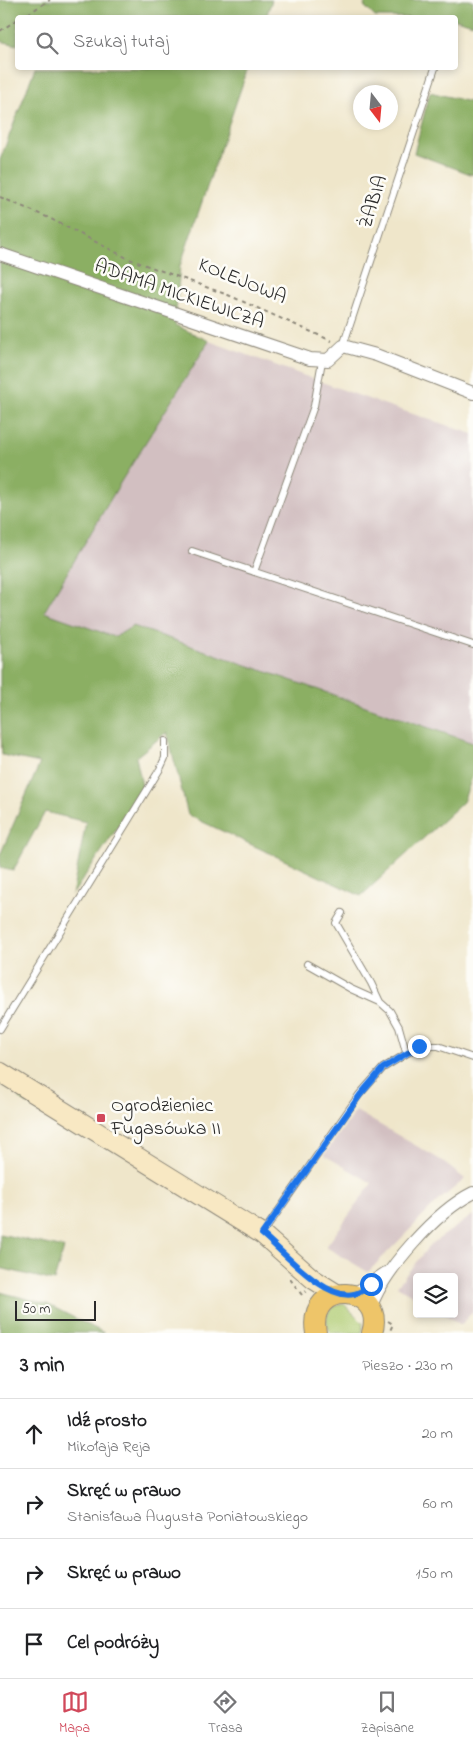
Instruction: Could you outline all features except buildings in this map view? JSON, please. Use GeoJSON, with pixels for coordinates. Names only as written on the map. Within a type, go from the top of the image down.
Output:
{"type":"FeatureCollection","features":[{"type":"Feature","properties":{"kind":"main road"},"geometry":{"type":"LineString","coordinates":[[0,1072],[262,1234],[313,1279],[364,1301],[376,1324]]}},
{"type":"Feature","properties":{"kind":"main road"},"geometry":{"type":"LineString","coordinates":[[295,1264],[312,1291],[318,1311]]}},
{"type":"Feature","properties":{"kind":"main road"},"geometry":{"type":"LineString","coordinates":[[316,1333],[315,1323],[318,1311],[328,1298],[345,1294]]}},
{"type":"Feature","properties":{"kind":"street","name":"ADAMA MICKIEWICZA"},"geometry":{"type":"LineString","coordinates":[[0,254],[310,360],[322,361]]}},
{"type":"Feature","properties":{"kind":"street"},"geometry":{"type":"LineString","coordinates":[[322,361],[328,360],[343,346],[376,355],[473,393]]}},
{"type":"Feature","properties":{"kind":"street"},"geometry":{"type":"LineString","coordinates":[[345,1294],[368,1287],[392,1269],[432,1224],[453,1206],[473,1193]]}},
{"type":"Feature","properties":{"kind":"street"},"geometry":{"type":"LineString","coordinates":[[376,1324],[392,1269]]}},
{"type":"Feature","properties":{"kind":"lane","name":"ŻABIA"},"geometry":{"type":"LineString","coordinates":[[343,346],[434,70]]}},
{"type":"Feature","properties":{"kind":"lane"},"geometry":{"type":"LineString","coordinates":[[254,572],[314,406],[322,361]]}},
{"type":"Feature","properties":{"kind":"lane"},"geometry":{"type":"LineString","coordinates":[[192,551],[473,645]]}},
{"type":"Feature","properties":{"kind":"lane"},"geometry":{"type":"LineString","coordinates":[[0,1030],[160,769],[165,758],[166,741]]}},
{"type":"Feature","properties":{"kind":"lane"},"geometry":{"type":"LineString","coordinates":[[342,913],[336,923],[371,982],[380,1002]]}},
{"type":"Feature","properties":{"kind":"lane"},"geometry":{"type":"LineString","coordinates":[[307,964],[351,989],[380,1002],[390,1011],[399,1027],[406,1052]]}},
{"type":"Feature","properties":{"kind":"lane"},"geometry":{"type":"LineString","coordinates":[[262,1234],[360,1095],[383,1068],[406,1052],[419,1046],[438,1046],[473,1058]]}},
{"type":"Feature","properties":{"kind":"path"},"geometry":{"type":"LineString","coordinates":[[24,15],[50,0]]}},
{"type":"Feature","properties":{"kind":"path"},"geometry":{"type":"LineString","coordinates":[[0,31],[15,21]]}},
{"type":"Feature","properties":{"kind":"path","name":"KOLEJOWA"},"geometry":{"type":"LineString","coordinates":[[0,198],[49,218],[129,259],[228,295],[343,346]]}},
{"type":"Feature","properties":{"kind":"shaded area"},"geometry":{"type":"Polygon","coordinates":[[[209,341],[371,400],[473,434],[473,743],[133,626],[115,637],[44,612],[122,480],[209,341]]]}},
{"type":"Feature","properties":{"kind":"shaded area"},"geometry":{"type":"Polygon","coordinates":[[[356,1111],[439,1159],[465,1179],[437,1202],[368,1272],[326,1247],[372,1183],[324,1155],[356,1111]]]}},
{"type":"Feature","properties":{"kind":"shaded area"},"geometry":{"type":"Polygon","coordinates":[[[473,1215],[473,1311],[461,1325],[450,1318],[458,1318],[458,1273],[413,1273],[413,1296],[397,1286],[430,1245],[473,1215]]]}},
{"type":"Feature","properties":{"kind":"green space"},"geometry":{"type":"Polygon","coordinates":[[[0,0],[272,0],[267,15],[15,15],[15,45],[0,41],[0,0]]]}},
{"type":"Feature","properties":{"kind":"green space"},"geometry":{"type":"Polygon","coordinates":[[[366,0],[473,0],[473,24],[458,20],[458,15],[373,15],[364,6],[366,0]]]}},
{"type":"Feature","properties":{"kind":"green space"},"geometry":{"type":"Polygon","coordinates":[[[34,70],[247,70],[180,266],[175,325],[209,341],[122,480],[44,612],[115,637],[133,626],[473,743],[473,775],[463,802],[361,896],[188,815],[167,732],[136,757],[143,790],[72,895],[86,822],[45,812],[13,871],[0,868],[0,855],[40,763],[2,755],[0,702],[0,160],[34,70]]]}},
{"type":"Feature","properties":{"kind":"green space"},"geometry":{"type":"Polygon","coordinates":[[[430,92],[470,102],[473,93],[473,175],[414,153],[430,92]]]}},
{"type":"Feature","properties":{"kind":"green space"},"geometry":{"type":"Polygon","coordinates":[[[21,1096],[51,1113],[49,1116],[19,1099],[21,1096]]]}},
{"type":"Feature","properties":{"kind":"green space"},"geometry":{"type":"Polygon","coordinates":[[[0,1234],[64,1248],[54,1281],[0,1268],[0,1234]]]}},
{"type":"Feature","properties":{"kind":"green space"},"geometry":{"type":"Polygon","coordinates":[[[0,1292],[47,1304],[104,1333],[0,1333],[0,1292]]]}},
{"type":"Feature","properties":{"kind":"green space"},"geometry":{"type":"Polygon","coordinates":[[[344,1304],[363,1323],[362,1333],[331,1333],[327,1322],[328,1314],[334,1307],[344,1304]]]}},
{"type":"Feature","properties":{"kind":"place","name":"Ogrodzieniec Fugasówka II"},"geometry":{"type":"Point","coordinates":[101,1118]}},
{"type":"Feature","properties":{"kind":"route"},"geometry":{"type":"LineString","coordinates":[[371,1284],[353,1295],[347,1293],[337,1294],[313,1279],[262,1234],[360,1095],[383,1068],[406,1052],[419,1046]]}}]}
